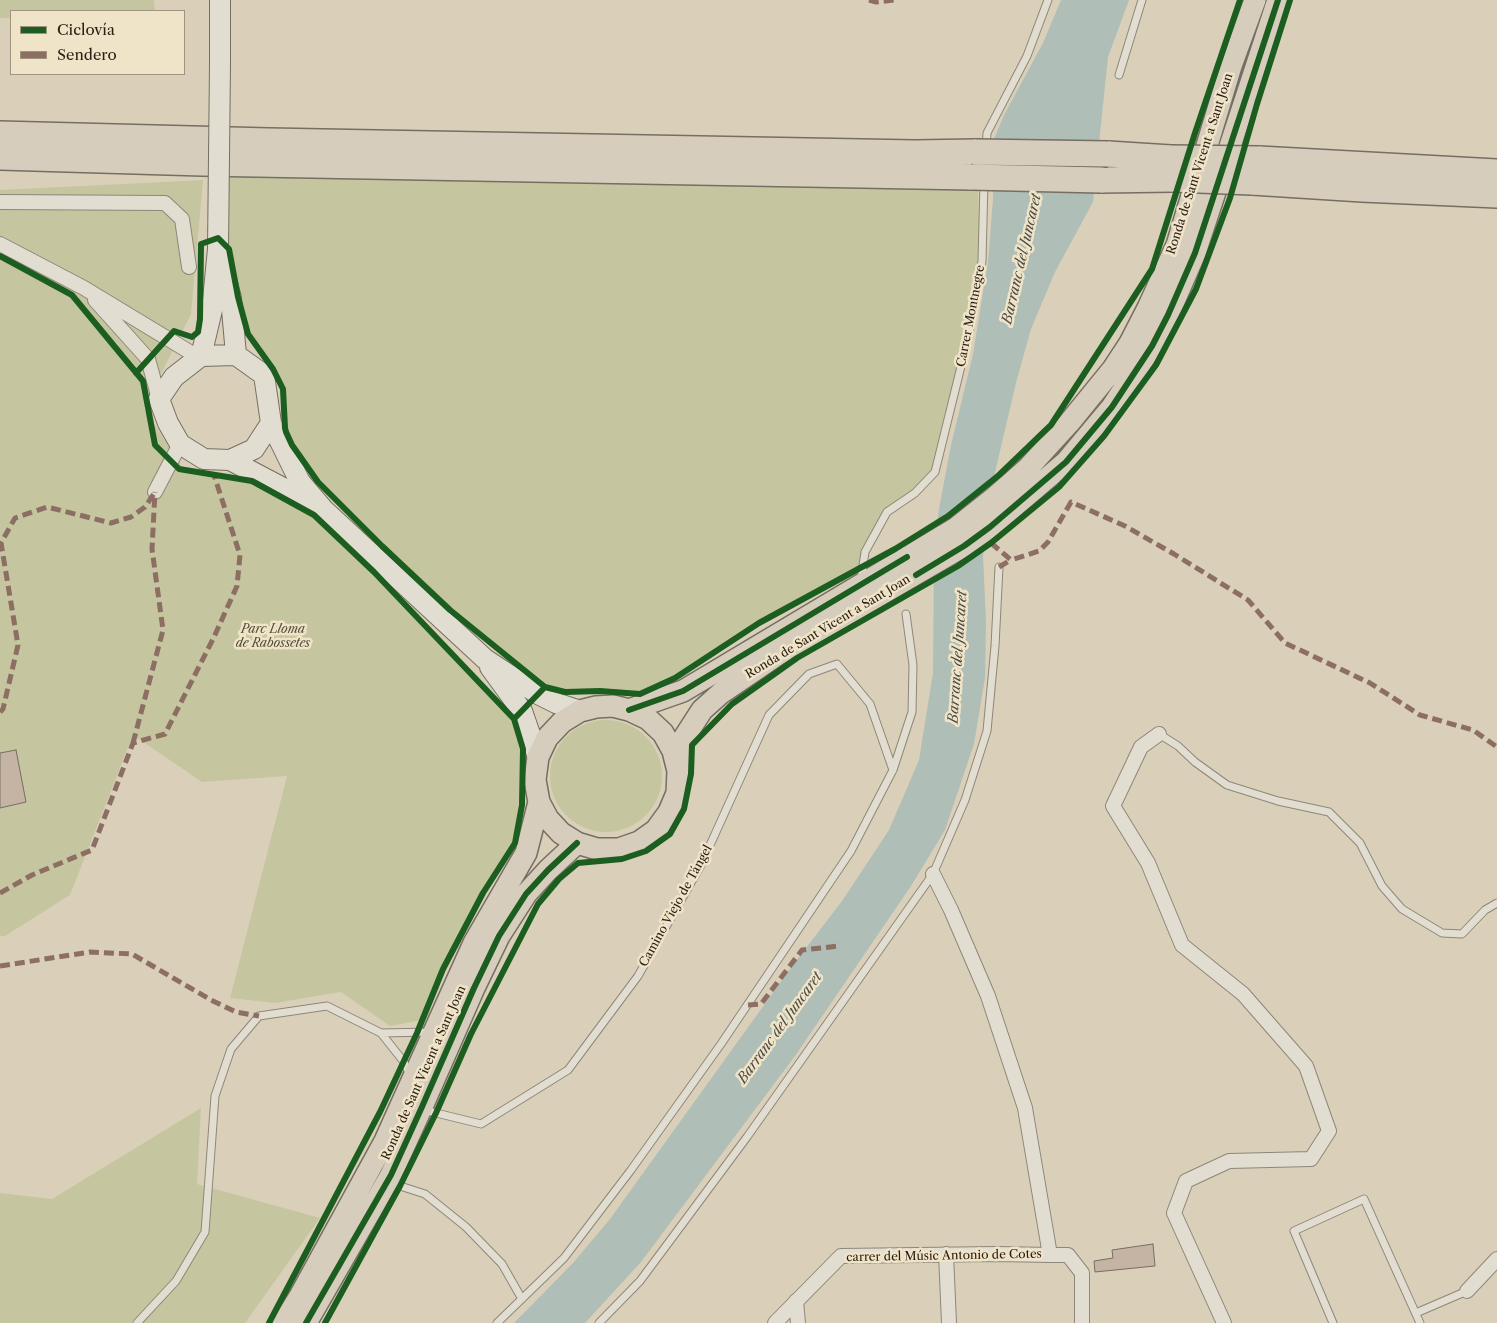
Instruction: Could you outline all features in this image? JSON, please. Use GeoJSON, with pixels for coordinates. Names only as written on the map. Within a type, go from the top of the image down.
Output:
{"type":"FeatureCollection","features":[{"type":"Feature","properties":{"kind":"highway"},"geometry":{"type":"LineString","coordinates":[[0,134],[905,153],[979,166],[1101,180],[1172,168]]}},
{"type":"Feature","properties":{"kind":"highway"},"geometry":{"type":"LineString","coordinates":[[0,157],[202,163],[979,166],[1108,154],[1172,168],[1256,171],[1497,172]]}},
{"type":"Feature","properties":{"kind":"highway"},"geometry":{"type":"LineString","coordinates":[[1256,171],[1362,189],[1497,195]]}},
{"type":"Feature","properties":{"kind":"main road"},"geometry":{"type":"LineString","coordinates":[[220,0],[218,249],[212,310],[200,356],[174,378],[159,399],[168,422],[180,444],[204,459],[230,460],[323,509]]}},
{"type":"Feature","properties":{"kind":"main road","name":"Ronda de Sant Vicent a Sant Joan"},"geometry":{"type":"LineString","coordinates":[[678,771],[673,751],[663,733],[648,719],[629,710],[613,706],[596,707],[580,711],[562,722],[552,732],[538,757],[535,780],[539,802],[548,819],[560,833],[577,843],[597,849],[619,849],[639,842],[656,830],[670,812],[677,793],[678,771],[684,738],[702,710],[721,693],[911,566],[1027,469],[1108,377],[1148,308],[1177,245],[1231,66],[1256,0]]}},
{"type":"Feature","properties":{"kind":"main road","name":"Ronda de Sant Vicent a Sant Joan"},"geometry":{"type":"LineString","coordinates":[[629,710],[683,691],[861,584],[964,546],[990,527],[1066,462],[1112,407],[1152,346],[1168,315],[1195,253],[1278,0]]}},
{"type":"Feature","properties":{"kind":"main road"},"geometry":{"type":"LineString","coordinates":[[218,249],[231,298],[236,355]]}},
{"type":"Feature","properties":{"kind":"main road"},"geometry":{"type":"LineString","coordinates":[[200,356],[236,355],[264,375],[272,423],[300,482],[323,509],[484,659],[538,694],[556,703],[580,711]]}},
{"type":"Feature","properties":{"kind":"main road"},"geometry":{"type":"LineString","coordinates":[[230,460],[254,449],[272,423]]}},
{"type":"Feature","properties":{"kind":"main road"},"geometry":{"type":"LineString","coordinates":[[484,659],[522,711],[538,757]]}},
{"type":"Feature","properties":{"kind":"main road","name":"Ronda de Sant Vicent a Sant Joan"},"geometry":{"type":"LineString","coordinates":[[283,1323],[314,1272],[385,1141],[474,943],[526,853],[539,802]]}},
{"type":"Feature","properties":{"kind":"main road","name":"Ronda de Sant Vicent a Sant Joan"},"geometry":{"type":"LineString","coordinates":[[306,1323],[391,1175],[499,936],[526,894],[577,843]]}},
{"type":"Feature","properties":{"kind":"street"},"geometry":{"type":"LineString","coordinates":[[0,202],[165,203],[182,220],[189,267]]}},
{"type":"Feature","properties":{"kind":"street"},"geometry":{"type":"LineString","coordinates":[[0,244],[84,288],[200,356]]}},
{"type":"Feature","properties":{"kind":"street"},"geometry":{"type":"LineString","coordinates":[[84,288],[148,360],[159,399]]}},
{"type":"Feature","properties":{"kind":"street"},"geometry":{"type":"LineString","coordinates":[[155,492],[180,444]]}},
{"type":"Feature","properties":{"kind":"street"},"geometry":{"type":"LineString","coordinates":[[1159,734],[1141,747],[1113,806],[1148,862],[1182,945],[1243,994],[1306,1066],[1330,1131],[1311,1159],[1229,1161],[1186,1181],[1174,1213],[1224,1323]]}},
{"type":"Feature","properties":{"kind":"street"},"geometry":{"type":"LineString","coordinates":[[933,874],[951,910],[988,996],[1025,1108],[1050,1255]]}},
{"type":"Feature","properties":{"kind":"street"},"geometry":{"type":"LineString","coordinates":[[946,1254],[949,1323]]}},
{"type":"Feature","properties":{"kind":"street","name":"carrer del Músic Antonio de Cotes"},"geometry":{"type":"LineString","coordinates":[[775,1323],[841,1256],[946,1254],[1068,1255],[1082,1273],[1082,1323]]}},
{"type":"Feature","properties":{"kind":"street"},"geometry":{"type":"LineString","coordinates":[[1467,1291],[1497,1259]]}},
{"type":"Feature","properties":{"kind":"street"},"geometry":{"type":"LineString","coordinates":[[796,1301],[798,1323]]}},
{"type":"Feature","properties":{"kind":"lane","name":"Carrer Montnegre"},"geometry":{"type":"LineString","coordinates":[[861,584],[865,552],[887,512],[915,493],[935,472],[968,338],[982,261],[982,211],[979,166],[986,133],[1027,56],[1048,0]]}},
{"type":"Feature","properties":{"kind":"lane"},"geometry":{"type":"LineString","coordinates":[[1119,75],[1142,0]]}},
{"type":"Feature","properties":{"kind":"lane"},"geometry":{"type":"LineString","coordinates":[[599,1323],[640,1281],[729,1161],[933,874],[965,800],[987,732],[995,646],[999,567]]}},
{"type":"Feature","properties":{"kind":"lane"},"geometry":{"type":"LineString","coordinates":[[498,1323],[564,1258],[632,1170],[722,1044],[851,851],[893,770],[912,712],[913,665],[906,614]]}},
{"type":"Feature","properties":{"kind":"lane","name":"Camino Viejo de Tángel"},"geometry":{"type":"LineString","coordinates":[[421,1110],[482,1124],[568,1070],[638,976],[701,865],[769,715],[809,674],[837,664],[870,704],[893,770]]}},
{"type":"Feature","properties":{"kind":"lane"},"geometry":{"type":"LineString","coordinates":[[1159,734],[1178,746],[1195,762],[1227,785],[1278,801],[1329,812],[1360,842],[1382,886],[1402,909],[1442,933],[1462,934],[1485,910],[1497,903]]}},
{"type":"Feature","properties":{"kind":"lane"},"geometry":{"type":"LineString","coordinates":[[137,1323],[176,1282],[204,1232],[215,1096],[231,1049],[259,1016],[327,1006],[381,1033],[404,1062],[412,1081]]}},
{"type":"Feature","properties":{"kind":"lane"},"geometry":{"type":"LineString","coordinates":[[381,1033],[434,1032]]}},
{"type":"Feature","properties":{"kind":"lane"},"geometry":{"type":"LineString","coordinates":[[391,1175],[400,1186],[425,1194],[466,1227],[502,1264],[522,1299]]}},
{"type":"Feature","properties":{"kind":"lane"},"geometry":{"type":"LineString","coordinates":[[1333,1323],[1294,1231],[1364,1199],[1420,1323]]}},
{"type":"Feature","properties":{"kind":"lane"},"geometry":{"type":"LineString","coordinates":[[1416,1313],[1467,1291]]}},
{"type":"Feature","properties":{"kind":"green space"},"geometry":{"type":"Polygon","coordinates":[[[0,0],[154,0],[155,10],[10,10],[10,18],[0,18],[0,0]]]}},
{"type":"Feature","properties":{"kind":"green space"},"geometry":{"type":"Polygon","coordinates":[[[226,172],[978,189],[980,262],[968,338],[935,472],[915,493],[887,512],[865,552],[863,567],[759,623],[675,678],[640,694],[600,691],[565,692],[545,687],[450,610],[317,480],[292,445],[285,428],[283,389],[273,369],[248,334],[238,297],[229,249],[222,239],[226,172]]]}},
{"type":"Feature","properties":{"kind":"green space","name":"Parc Lloma de Rabossetes"},"geometry":{"type":"Polygon","coordinates":[[[203,180],[191,314],[144,408],[185,472],[249,480],[314,515],[374,572],[514,719],[523,749],[522,805],[515,843],[483,893],[443,969],[422,1020],[390,1026],[341,992],[275,1003],[230,998],[287,776],[202,782],[133,735],[70,895],[5,936],[0,936],[0,190],[203,180]]]}},
{"type":"Feature","properties":{"kind":"green space"},"geometry":{"type":"Polygon","coordinates":[[[606,720],[627,724],[646,736],[658,755],[662,776],[658,797],[646,816],[627,828],[606,832],[585,828],[566,816],[554,797],[550,776],[554,755],[566,736],[585,724],[606,720]]]}},
{"type":"Feature","properties":{"kind":"green space"},"geometry":{"type":"Polygon","coordinates":[[[201,1108],[197,1184],[320,1218],[245,1323],[0,1323],[0,1193],[52,1199],[201,1108]]]}},
{"type":"Feature","properties":{"kind":"water","name":"Barranc del Juncaret"},"geometry":{"type":"Polygon","coordinates":[[[1061,0],[1129,0],[1108,57],[1093,202],[1055,272],[1031,329],[996,468],[989,505],[983,556],[986,621],[985,678],[974,744],[945,830],[911,886],[795,1056],[641,1262],[585,1323],[514,1323],[573,1263],[610,1219],[790,969],[842,901],[889,830],[919,760],[933,673],[934,549],[939,509],[951,445],[973,354],[988,262],[993,199],[994,139],[1004,115],[1043,43],[1061,0]]]}},
{"type":"Feature","properties":{"kind":"building"},"geometry":{"type":"Polygon","coordinates":[[[16,750],[26,802],[0,808],[0,753],[16,750]]]}},
{"type":"Feature","properties":{"kind":"building"},"geometry":{"type":"Polygon","coordinates":[[[1153,1244],[1155,1266],[1095,1272],[1094,1261],[1113,1258],[1112,1250],[1153,1244]]]}},
{"type":"Feature","properties":{"kind":"marked path"},"geometry":{"type":"LineString","coordinates":[[869,0],[876,2],[894,0]]}},
{"type":"Feature","properties":{"kind":"marked path"},"geometry":{"type":"LineString","coordinates":[[0,893],[32,875],[92,850],[133,743],[165,734],[214,637],[237,586],[240,555],[214,475]]}},
{"type":"Feature","properties":{"kind":"marked path"},"geometry":{"type":"LineString","coordinates":[[0,712],[3,709],[18,645],[1,543],[15,518],[47,507],[111,523],[131,517],[145,507],[155,492]]}},
{"type":"Feature","properties":{"kind":"marked path"},"geometry":{"type":"LineString","coordinates":[[133,743],[163,630],[152,549],[155,492]]}},
{"type":"Feature","properties":{"kind":"marked path"},"geometry":{"type":"LineString","coordinates":[[991,543],[1011,560],[1039,551],[1048,542],[1071,502],[1125,526],[1248,600],[1285,643],[1370,683],[1420,715],[1473,730],[1497,747]]}},
{"type":"Feature","properties":{"kind":"marked path"},"geometry":{"type":"LineString","coordinates":[[999,567],[1011,560]]}},
{"type":"Feature","properties":{"kind":"marked path"},"geometry":{"type":"LineString","coordinates":[[748,1005],[761,1004],[802,950],[839,946]]}},
{"type":"Feature","properties":{"kind":"marked path"},"geometry":{"type":"LineString","coordinates":[[0,966],[90,952],[132,954],[211,1000],[236,1012],[259,1016]]}},
{"type":"Feature","properties":{"kind":"cycle path"},"geometry":{"type":"LineString","coordinates":[[269,1323],[380,1112],[417,1033],[443,969],[483,893],[515,843],[522,805],[523,749],[514,719],[545,687],[565,692],[600,691],[640,694],[675,678],[759,623],[895,549],[948,516],[999,475],[1051,425],[1152,269],[1240,0]]}},
{"type":"Feature","properties":{"kind":"cycle path"},"geometry":{"type":"LineString","coordinates":[[916,575],[964,546],[990,527],[1066,462],[1112,407],[1152,346],[1168,315],[1195,253],[1278,0]]}},
{"type":"Feature","properties":{"kind":"cycle path"},"geometry":{"type":"LineString","coordinates":[[325,1323],[400,1186],[436,1113],[471,1034],[538,904],[559,879],[578,863],[622,859],[646,851],[670,834],[684,809],[691,774],[692,745],[732,704],[797,658],[958,566],[991,543],[1059,487],[1104,436],[1156,365],[1196,289],[1230,198],[1290,0]]}},
{"type":"Feature","properties":{"kind":"cycle path"},"geometry":{"type":"LineString","coordinates":[[136,373],[174,331],[192,337],[198,332],[200,319],[201,244],[218,238],[229,249],[238,297],[248,334],[273,369],[283,389],[286,432],[292,445],[318,482],[450,610],[545,687]]}},
{"type":"Feature","properties":{"kind":"cycle path"},"geometry":{"type":"LineString","coordinates":[[0,256],[72,295],[143,381],[155,445],[179,469],[252,481],[314,515],[374,572],[514,719]]}},
{"type":"Feature","properties":{"kind":"cycle path"},"geometry":{"type":"LineString","coordinates":[[629,710],[683,691],[907,557]]}},
{"type":"Feature","properties":{"kind":"cycle path"},"geometry":{"type":"LineString","coordinates":[[306,1323],[391,1175],[499,936],[526,894],[577,843]]}}]}
